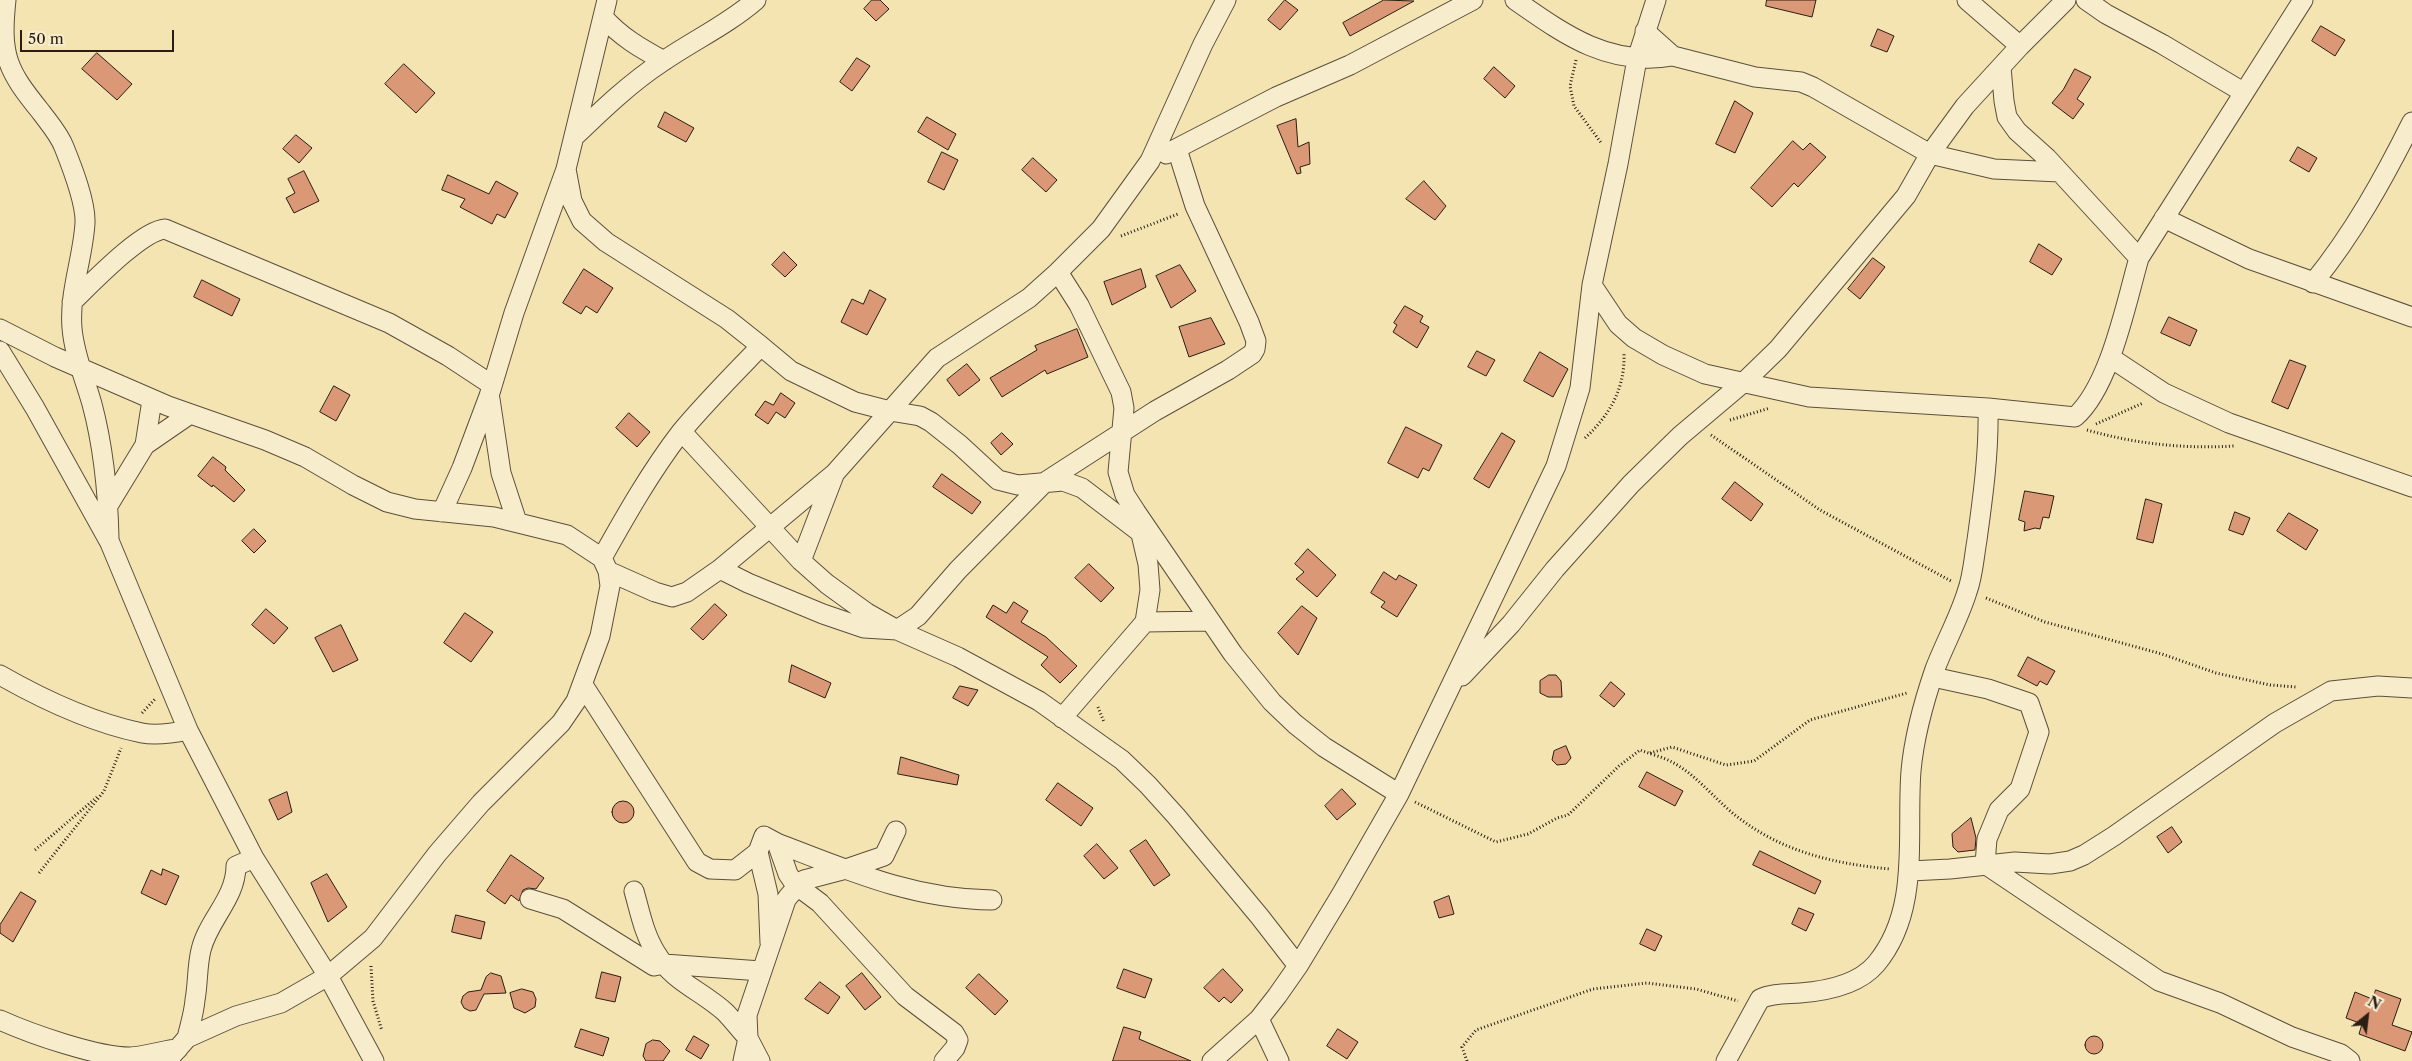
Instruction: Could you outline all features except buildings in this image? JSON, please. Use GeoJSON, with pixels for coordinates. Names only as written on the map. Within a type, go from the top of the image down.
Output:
{"type":"FeatureCollection","features":[{"type":"Feature","properties":{"kind":"street"},"geometry":{"type":"LineString","coordinates":[[6,0],[2,30],[2,48],[6,60],[14,78],[52,127],[63,145],[83,205],[85,222],[72,302],[72,328],[76,353],[101,443],[109,504],[110,543]]}},
{"type":"Feature","properties":{"kind":"street"},"geometry":{"type":"LineString","coordinates":[[573,138],[607,104],[664,60],[711,34],[756,0]]}},
{"type":"Feature","properties":{"kind":"street"},"geometry":{"type":"LineString","coordinates":[[0,330],[152,400],[265,440],[305,457],[387,502],[415,509],[516,522],[567,535],[605,564],[655,592],[672,597],[687,592],[720,568],[835,473],[937,358],[1029,298],[1102,229],[1150,161],[1203,44],[1226,0]]}},
{"type":"Feature","properties":{"kind":"street"},"geometry":{"type":"LineString","coordinates":[[1150,161],[1177,149],[1276,97],[1350,65],[1473,0]]}},
{"type":"Feature","properties":{"kind":"street"},"geometry":{"type":"LineString","coordinates":[[1515,0],[1580,42],[1612,54],[1636,59],[1673,56],[1721,70],[1801,82],[1930,154],[1994,169],[2060,172]]}},
{"type":"Feature","properties":{"kind":"street"},"geometry":{"type":"LineString","coordinates":[[1212,1061],[1259,1019],[1298,966],[1399,794],[1556,466],[1580,388],[1592,285],[1618,164],[1636,59],[1656,0]]}},
{"type":"Feature","properties":{"kind":"street"},"geometry":{"type":"LineString","coordinates":[[1967,0],[2020,46]]}},
{"type":"Feature","properties":{"kind":"street"},"geometry":{"type":"LineString","coordinates":[[1449,690],[1511,624],[1600,518],[1690,427],[1744,382],[1778,349],[1906,196],[1930,154],[1965,106],[2020,46],[2066,0]]}},
{"type":"Feature","properties":{"kind":"street"},"geometry":{"type":"LineString","coordinates":[[2086,0],[2106,14],[2162,44],[2243,92]]}},
{"type":"Feature","properties":{"kind":"street"},"geometry":{"type":"LineString","coordinates":[[1592,285],[1618,324],[1634,338],[1663,355],[1705,374],[1809,396],[1988,408],[2075,417],[2089,401],[2111,358],[2139,258],[2303,0]]}},
{"type":"Feature","properties":{"kind":"street"},"geometry":{"type":"LineString","coordinates":[[605,8],[618,33],[635,46],[664,60]]}},
{"type":"Feature","properties":{"kind":"street"},"geometry":{"type":"LineString","coordinates":[[442,512],[462,468],[491,390],[514,312],[566,169],[605,8]]}},
{"type":"Feature","properties":{"kind":"street"},"geometry":{"type":"LineString","coordinates":[[1645,31],[1673,56]]}},
{"type":"Feature","properties":{"kind":"street"},"geometry":{"type":"LineString","coordinates":[[2001,67],[2008,117],[2017,131],[2060,172],[2139,258]]}},
{"type":"Feature","properties":{"kind":"street"},"geometry":{"type":"LineString","coordinates":[[2313,283],[2351,231],[2412,122]]}},
{"type":"Feature","properties":{"kind":"street"},"geometry":{"type":"LineString","coordinates":[[720,568],[764,590],[831,617],[864,628],[897,630],[918,616],[958,570],[1044,482],[1123,431],[1252,354],[1256,341],[1250,322],[1195,206],[1177,149]]}},
{"type":"Feature","properties":{"kind":"street"},"geometry":{"type":"LineString","coordinates":[[566,169],[572,201],[582,221],[606,242],[727,319],[791,371],[855,402],[890,412],[920,416],[931,422],[960,445],[998,480],[1018,485],[1063,481],[1082,488],[1141,532]]}},
{"type":"Feature","properties":{"kind":"street"},"geometry":{"type":"LineString","coordinates":[[2164,218],[2249,259],[2412,317]]}},
{"type":"Feature","properties":{"kind":"street"},"geometry":{"type":"LineString","coordinates":[[72,302],[123,255],[157,230],[165,229],[389,323],[448,356],[491,390],[502,473],[516,522]]}},
{"type":"Feature","properties":{"kind":"street"},"geometry":{"type":"LineString","coordinates":[[1058,272],[1079,305],[1121,392],[1124,408],[1118,472],[1125,495],[1136,512],[1250,676],[1295,724],[1324,747],[1399,794]]}},
{"type":"Feature","properties":{"kind":"street"},"geometry":{"type":"LineString","coordinates":[[0,1020],[19,1028],[117,1056],[147,1056],[177,1052],[236,1016],[281,1003],[328,976],[373,938],[449,839],[481,803],[561,722],[576,701],[600,636],[610,586],[605,564],[639,494],[682,432],[761,346]]}},
{"type":"Feature","properties":{"kind":"street"},"geometry":{"type":"LineString","coordinates":[[0,352],[35,408],[110,543],[188,730],[254,858],[328,976],[374,1061]]}},
{"type":"Feature","properties":{"kind":"street"},"geometry":{"type":"LineString","coordinates":[[2111,358],[2164,393],[2229,424],[2412,488]]}},
{"type":"Feature","properties":{"kind":"street"},"geometry":{"type":"LineString","coordinates":[[109,504],[145,445],[152,400]]}},
{"type":"Feature","properties":{"kind":"street"},"geometry":{"type":"LineString","coordinates":[[1726,1061],[1760,1000],[1768,995],[1804,993],[1846,984],[1863,976],[1875,966],[1899,928],[1910,871],[1911,771],[1916,733],[1933,677],[1968,591],[1986,478],[1989,443],[1988,408]]}},
{"type":"Feature","properties":{"kind":"street"},"geometry":{"type":"LineString","coordinates":[[145,445],[190,414]]}},
{"type":"Feature","properties":{"kind":"street"},"geometry":{"type":"LineString","coordinates":[[682,432],[801,561],[827,584],[897,630],[958,657],[1039,701],[1096,740],[1148,785],[1248,902],[1298,966]]}},
{"type":"Feature","properties":{"kind":"street"},"geometry":{"type":"LineString","coordinates":[[801,561],[835,473]]}},
{"type":"Feature","properties":{"kind":"street"},"geometry":{"type":"LineString","coordinates":[[1062,718],[1145,622],[1150,590],[1148,564],[1136,512]]}},
{"type":"Feature","properties":{"kind":"street"},"geometry":{"type":"LineString","coordinates":[[1145,622],[1210,621]]}},
{"type":"Feature","properties":{"kind":"street"},"geometry":{"type":"LineString","coordinates":[[0,675],[35,695],[82,714],[143,734],[172,734],[188,730]]}},
{"type":"Feature","properties":{"kind":"street"},"geometry":{"type":"LineString","coordinates":[[1933,677],[1988,689],[2029,702],[2039,732],[2020,789],[1999,810],[1987,839],[1985,864]]}},
{"type":"Feature","properties":{"kind":"street"},"geometry":{"type":"LineString","coordinates":[[583,685],[697,862],[710,869],[735,870],[758,852],[764,836],[777,843],[886,884],[958,899],[992,900]]}},
{"type":"Feature","properties":{"kind":"street"},"geometry":{"type":"LineString","coordinates":[[1910,871],[2015,862],[2050,864],[2070,861],[2084,855],[2275,723],[2331,691],[2378,686],[2412,688]]}},
{"type":"Feature","properties":{"kind":"street"},"geometry":{"type":"LineString","coordinates":[[743,1061],[748,1038],[748,1015],[770,943],[786,900],[791,892],[798,889],[804,880],[846,869],[884,856],[896,831]]}},
{"type":"Feature","properties":{"kind":"street"},"geometry":{"type":"LineString","coordinates":[[777,843],[788,874],[798,889],[804,891],[820,903],[905,996],[954,1034],[958,1040],[955,1048],[944,1061]]}},
{"type":"Feature","properties":{"kind":"street"},"geometry":{"type":"LineString","coordinates":[[758,852],[768,894],[770,943]]}},
{"type":"Feature","properties":{"kind":"street"},"geometry":{"type":"LineString","coordinates":[[177,1052],[195,1002],[201,950],[211,923],[228,898],[236,880],[236,866],[254,858]]}},
{"type":"Feature","properties":{"kind":"street"},"geometry":{"type":"LineString","coordinates":[[1985,864],[2159,981],[2220,1003],[2292,1037],[2341,1054],[2350,1061]]}},
{"type":"Feature","properties":{"kind":"street"},"geometry":{"type":"LineString","coordinates":[[634,891],[646,932],[656,953],[664,964],[674,976],[724,1012],[748,1038],[760,1061]]}},
{"type":"Feature","properties":{"kind":"street"},"geometry":{"type":"LineString","coordinates":[[530,899],[563,909],[654,966],[664,964],[761,971]]}},
{"type":"Feature","properties":{"kind":"street"},"geometry":{"type":"LineString","coordinates":[[1259,1019],[1278,1061]]}},
{"type":"Feature","properties":{"kind":"path"},"geometry":{"type":"LineString","coordinates":[[1580,42],[1570,86],[1574,106],[1618,164]]}},
{"type":"Feature","properties":{"kind":"path"},"geometry":{"type":"LineString","coordinates":[[1116,238],[1152,226],[1195,206]]}},
{"type":"Feature","properties":{"kind":"path"},"geometry":{"type":"LineString","coordinates":[[1582,441],[1612,408],[1621,387],[1624,349],[1618,324]]}},
{"type":"Feature","properties":{"kind":"path"},"geometry":{"type":"LineString","coordinates":[[2164,393],[2084,429],[2118,439],[2163,446],[2241,446]]}},
{"type":"Feature","properties":{"kind":"path"},"geometry":{"type":"LineString","coordinates":[[1724,422],[1771,408]]}},
{"type":"Feature","properties":{"kind":"path"},"geometry":{"type":"LineString","coordinates":[[1690,427],[1715,437],[1820,510],[1968,591],[2045,622],[2162,654],[2216,672],[2270,685],[2331,691]]}},
{"type":"Feature","properties":{"kind":"path"},"geometry":{"type":"LineString","coordinates":[[1648,754],[1672,747],[1726,765],[1754,760],[1810,720],[1904,695],[1933,677]]}},
{"type":"Feature","properties":{"kind":"path"},"geometry":{"type":"LineString","coordinates":[[39,872],[104,791],[128,729],[168,684]]}},
{"type":"Feature","properties":{"kind":"path"},"geometry":{"type":"LineString","coordinates":[[1399,794],[1496,842],[1528,834],[1557,818],[1568,815],[1619,766],[1640,750],[1673,762],[1741,820],[1777,843],[1827,861],[1910,871]]}},
{"type":"Feature","properties":{"kind":"path"},"geometry":{"type":"LineString","coordinates":[[35,850],[104,791]]}},
{"type":"Feature","properties":{"kind":"path"},"geometry":{"type":"LineString","coordinates":[[373,938],[370,978],[373,1002],[383,1034]]}},
{"type":"Feature","properties":{"kind":"path"},"geometry":{"type":"LineString","coordinates":[[1467,1061],[1462,1047],[1476,1030],[1593,989],[1647,983],[1696,989],[1755,1006]]}}]}
